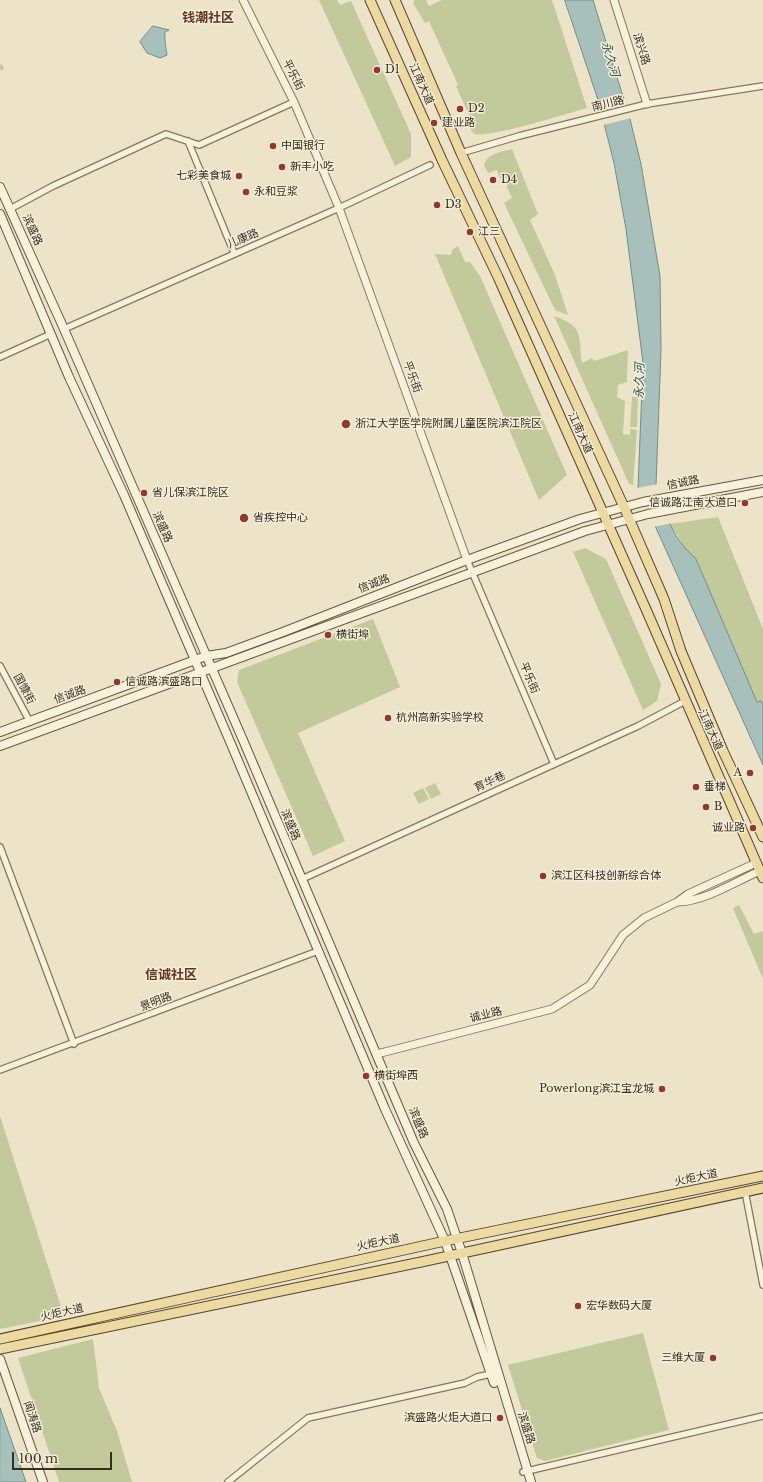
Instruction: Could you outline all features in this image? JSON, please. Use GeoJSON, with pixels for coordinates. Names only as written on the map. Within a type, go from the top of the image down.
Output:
{"type":"FeatureCollection","features":[{"type":"Feature","properties":{"kind":"main road","name":"江南大道"},"geometry":{"type":"LineString","coordinates":[[370,0],[442,160],[498,277],[645,607],[685,702],[760,871]]}},
{"type":"Feature","properties":{"kind":"main road","name":"江南大道"},"geometry":{"type":"LineString","coordinates":[[395,0],[461,153],[624,507],[664,599],[684,658],[723,751],[760,826],[763,837]]}},
{"type":"Feature","properties":{"kind":"main road","name":"滨盛路"},"geometry":{"type":"LineString","coordinates":[[0,187],[64,329],[206,656],[414,1143],[447,1209],[458,1239],[526,1472],[526,1482]]}},
{"type":"Feature","properties":{"kind":"main road","name":"滨盛路"},"geometry":{"type":"LineString","coordinates":[[0,214],[51,334],[124,495],[385,1109],[445,1241],[491,1374],[526,1472],[531,1482]]}},
{"type":"Feature","properties":{"kind":"main road","name":"信诚路"},"geometry":{"type":"LineString","coordinates":[[0,732],[206,656],[226,653],[467,560],[580,519],[643,502],[763,480]]}},
{"type":"Feature","properties":{"kind":"main road"},"geometry":{"type":"LineString","coordinates":[[0,746],[585,531],[648,514],[763,492]]}},
{"type":"Feature","properties":{"kind":"main road","name":"火炬大道"},"geometry":{"type":"LineString","coordinates":[[0,1339],[445,1241],[763,1176]]}},
{"type":"Feature","properties":{"kind":"main road","name":"火炬大道"},"geometry":{"type":"LineString","coordinates":[[0,1348],[462,1254],[763,1188]]}},
{"type":"Feature","properties":{"kind":"main road","name":"闻涛路"},"geometry":{"type":"LineString","coordinates":[[0,1359],[44,1482]]}},
{"type":"Feature","properties":{"kind":"street","name":"平乐街"},"geometry":{"type":"LineString","coordinates":[[243,0],[294,102],[339,208],[467,560],[554,764]]}},
{"type":"Feature","properties":{"kind":"street","name":"滨兴路"},"geometry":{"type":"LineString","coordinates":[[614,0],[647,104]]}},
{"type":"Feature","properties":{"kind":"street","name":"南川路"},"geometry":{"type":"LineString","coordinates":[[461,153],[519,136],[647,104],[763,86]]}},
{"type":"Feature","properties":{"kind":"street"},"geometry":{"type":"LineString","coordinates":[[10,209],[53,186],[166,134],[199,145],[294,102]]}},
{"type":"Feature","properties":{"kind":"street"},"geometry":{"type":"LineString","coordinates":[[188,141],[234,253]]}},
{"type":"Feature","properties":{"kind":"street","name":"儿康路"},"geometry":{"type":"LineString","coordinates":[[64,329],[339,208],[430,165]]}},
{"type":"Feature","properties":{"kind":"street"},"geometry":{"type":"LineString","coordinates":[[0,357],[51,334]]}},
{"type":"Feature","properties":{"kind":"street","name":"国慷街"},"geometry":{"type":"LineString","coordinates":[[0,666],[30,722]]}},
{"type":"Feature","properties":{"kind":"street","name":"育华巷"},"geometry":{"type":"LineString","coordinates":[[302,879],[638,726],[685,702]]}},
{"type":"Feature","properties":{"kind":"street"},"geometry":{"type":"LineString","coordinates":[[0,847],[74,1044]]}},
{"type":"Feature","properties":{"kind":"street","name":"诚业路"},"geometry":{"type":"LineString","coordinates":[[377,1054],[552,1010],[590,985],[623,935],[644,918],[677,902],[688,894],[760,871]]}},
{"type":"Feature","properties":{"kind":"street","name":"景明路"},"geometry":{"type":"LineString","coordinates":[[0,1070],[74,1044],[318,951]]}},
{"type":"Feature","properties":{"kind":"street"},"geometry":{"type":"LineString","coordinates":[[745,1192],[763,1285]]}},
{"type":"Feature","properties":{"kind":"street"},"geometry":{"type":"LineString","coordinates":[[228,1482],[308,1418],[465,1383],[477,1377],[491,1374]]}},
{"type":"Feature","properties":{"kind":"street"},"geometry":{"type":"LineString","coordinates":[[526,1472],[763,1416]]}},
{"type":"Feature","properties":{"kind":"green space"},"geometry":{"type":"Polygon","coordinates":[[[319,0],[337,0],[340,5],[351,1],[411,134],[411,157],[395,166],[319,0]]]}},
{"type":"Feature","properties":{"kind":"green space"},"geometry":{"type":"Polygon","coordinates":[[[415,0],[426,0],[429,6],[442,0],[552,0],[587,108],[511,129],[483,134],[474,134],[470,128],[473,124],[456,86],[458,85],[429,21],[425,23],[413,3],[415,0]]]}},
{"type":"Feature","properties":{"kind":"green space"},"geometry":{"type":"Polygon","coordinates":[[[512,149],[538,214],[530,220],[555,275],[568,315],[555,310],[504,203],[512,198],[507,187],[508,177],[501,180],[497,170],[488,173],[484,165],[492,155],[512,149]]]}},
{"type":"Feature","properties":{"kind":"green space"},"geometry":{"type":"Polygon","coordinates":[[[458,246],[465,262],[470,262],[480,276],[567,475],[539,500],[435,254],[451,255],[452,250],[458,246]]]}},
{"type":"Feature","properties":{"kind":"green space"},"geometry":{"type":"Polygon","coordinates":[[[554,316],[571,324],[578,333],[582,363],[592,358],[594,361],[628,350],[627,382],[618,385],[617,397],[625,401],[623,434],[630,435],[630,429],[637,430],[633,485],[629,484],[554,316]]]}},
{"type":"Feature","properties":{"kind":"green space"},"geometry":{"type":"Polygon","coordinates":[[[632,397],[638,397],[637,427],[630,427],[632,397]]]}},
{"type":"Feature","properties":{"kind":"green space"},"geometry":{"type":"Polygon","coordinates":[[[718,517],[763,629],[763,705],[761,701],[757,703],[696,559],[685,548],[670,524],[718,517]]]}},
{"type":"Feature","properties":{"kind":"green space"},"geometry":{"type":"Polygon","coordinates":[[[585,548],[606,559],[661,684],[657,701],[643,710],[573,552],[585,548]]]}},
{"type":"Feature","properties":{"kind":"green space"},"geometry":{"type":"Polygon","coordinates":[[[373,619],[400,687],[298,733],[345,841],[313,856],[237,682],[239,670],[373,619]]]}},
{"type":"Feature","properties":{"kind":"green space"},"geometry":{"type":"Polygon","coordinates":[[[435,783],[441,794],[431,799],[425,788],[435,783]]]}},
{"type":"Feature","properties":{"kind":"green space"},"geometry":{"type":"Polygon","coordinates":[[[423,788],[429,799],[419,804],[413,793],[423,788]]]}},
{"type":"Feature","properties":{"kind":"green space"},"geometry":{"type":"Polygon","coordinates":[[[739,905],[754,934],[763,931],[763,979],[733,908],[739,905]]]}},
{"type":"Feature","properties":{"kind":"green space"},"geometry":{"type":"Polygon","coordinates":[[[0,1116],[64,1316],[0,1329],[0,1116]]]}},
{"type":"Feature","properties":{"kind":"green space"},"geometry":{"type":"Polygon","coordinates":[[[643,1333],[669,1430],[545,1461],[537,1458],[508,1365],[643,1333]]]}},
{"type":"Feature","properties":{"kind":"green space"},"geometry":{"type":"Polygon","coordinates":[[[93,1339],[99,1388],[117,1431],[132,1482],[59,1482],[18,1358],[93,1339]]]}},
{"type":"Feature","properties":{"kind":"water","name":"永久河"},"geometry":{"type":"Polygon","coordinates":[[[565,0],[593,0],[630,119],[641,164],[660,276],[661,350],[656,485],[670,524],[676,536],[696,559],[757,702],[761,701],[763,705],[763,765],[638,488],[643,363],[626,229],[614,163],[599,103],[565,0]]]}},
{"type":"Feature","properties":{"kind":"water"},"geometry":{"type":"Polygon","coordinates":[[[153,26],[169,30],[165,32],[167,55],[160,58],[147,53],[140,42],[153,26]]]}},
{"type":"Feature","properties":{"kind":"water"},"geometry":{"type":"Polygon","coordinates":[[[0,1408],[26,1482],[0,1482],[0,1408]]]}},
{"type":"Feature","properties":{"kind":"pier"},"geometry":{"type":"Polygon","coordinates":[[[626,99],[632,118],[603,125],[598,106],[626,99]]]}},
{"type":"Feature","properties":{"kind":"pier"},"geometry":{"type":"Polygon","coordinates":[[[658,484],[672,523],[653,527],[637,488],[658,484]]]}},
{"type":"Feature","properties":{"kind":"place","name":"D1"},"geometry":{"type":"Point","coordinates":[377,70]}},
{"type":"Feature","properties":{"kind":"place","name":"D2"},"geometry":{"type":"Point","coordinates":[460,109]}},
{"type":"Feature","properties":{"kind":"place","name":"建业路"},"geometry":{"type":"Point","coordinates":[434,123]}},
{"type":"Feature","properties":{"kind":"place","name":"中国银行"},"geometry":{"type":"Point","coordinates":[273,146]}},
{"type":"Feature","properties":{"kind":"place","name":"新丰小吃"},"geometry":{"type":"Point","coordinates":[282,167]}},
{"type":"Feature","properties":{"kind":"place","name":"七彩美食城"},"geometry":{"type":"Point","coordinates":[239,176]}},
{"type":"Feature","properties":{"kind":"place","name":"D4"},"geometry":{"type":"Point","coordinates":[493,180]}},
{"type":"Feature","properties":{"kind":"place","name":"永和豆浆"},"geometry":{"type":"Point","coordinates":[246,192]}},
{"type":"Feature","properties":{"kind":"place","name":"D3"},"geometry":{"type":"Point","coordinates":[437,205]}},
{"type":"Feature","properties":{"kind":"place","name":"江三"},"geometry":{"type":"Point","coordinates":[470,232]}},
{"type":"Feature","properties":{"kind":"place","name":"浙江大学医学院附属儿童医院滨江院区"},"geometry":{"type":"Point","coordinates":[346,424]}},
{"type":"Feature","properties":{"kind":"place","name":"省儿保滨江院区"},"geometry":{"type":"Point","coordinates":[144,493]}},
{"type":"Feature","properties":{"kind":"place","name":"信诚路江南大道口"},"geometry":{"type":"Point","coordinates":[745,503]}},
{"type":"Feature","properties":{"kind":"place","name":"省疾控中心"},"geometry":{"type":"Point","coordinates":[244,518]}},
{"type":"Feature","properties":{"kind":"place","name":"横街埠"},"geometry":{"type":"Point","coordinates":[328,635]}},
{"type":"Feature","properties":{"kind":"place","name":"信诚路滨盛路口"},"geometry":{"type":"Point","coordinates":[117,682]}},
{"type":"Feature","properties":{"kind":"place","name":"杭州高新实验学校"},"geometry":{"type":"Point","coordinates":[388,718]}},
{"type":"Feature","properties":{"kind":"place","name":"A"},"geometry":{"type":"Point","coordinates":[750,773]}},
{"type":"Feature","properties":{"kind":"place","name":"垂梯"},"geometry":{"type":"Point","coordinates":[696,787]}},
{"type":"Feature","properties":{"kind":"place","name":"B"},"geometry":{"type":"Point","coordinates":[706,807]}},
{"type":"Feature","properties":{"kind":"place","name":"诚业路"},"geometry":{"type":"Point","coordinates":[753,828]}},
{"type":"Feature","properties":{"kind":"place","name":"滨江区科技创新综合体"},"geometry":{"type":"Point","coordinates":[543,876]}},
{"type":"Feature","properties":{"kind":"place","name":"横街埠西"},"geometry":{"type":"Point","coordinates":[366,1076]}},
{"type":"Feature","properties":{"kind":"place","name":"Powerlong滨江宝龙城"},"geometry":{"type":"Point","coordinates":[662,1089]}},
{"type":"Feature","properties":{"kind":"place","name":"宏华数码大厦"},"geometry":{"type":"Point","coordinates":[578,1306]}},
{"type":"Feature","properties":{"kind":"place","name":"三维大厦"},"geometry":{"type":"Point","coordinates":[713,1358]}},
{"type":"Feature","properties":{"kind":"place","name":"滨盛路火炬大道口"},"geometry":{"type":"Point","coordinates":[500,1418]}},
{"type":"Feature","properties":{"kind":"district","name":"钱潮社区"},"geometry":{"type":"Point","coordinates":[208,18]}},
{"type":"Feature","properties":{"kind":"district","name":"信诚社区"},"geometry":{"type":"Point","coordinates":[171,975]}}]}
